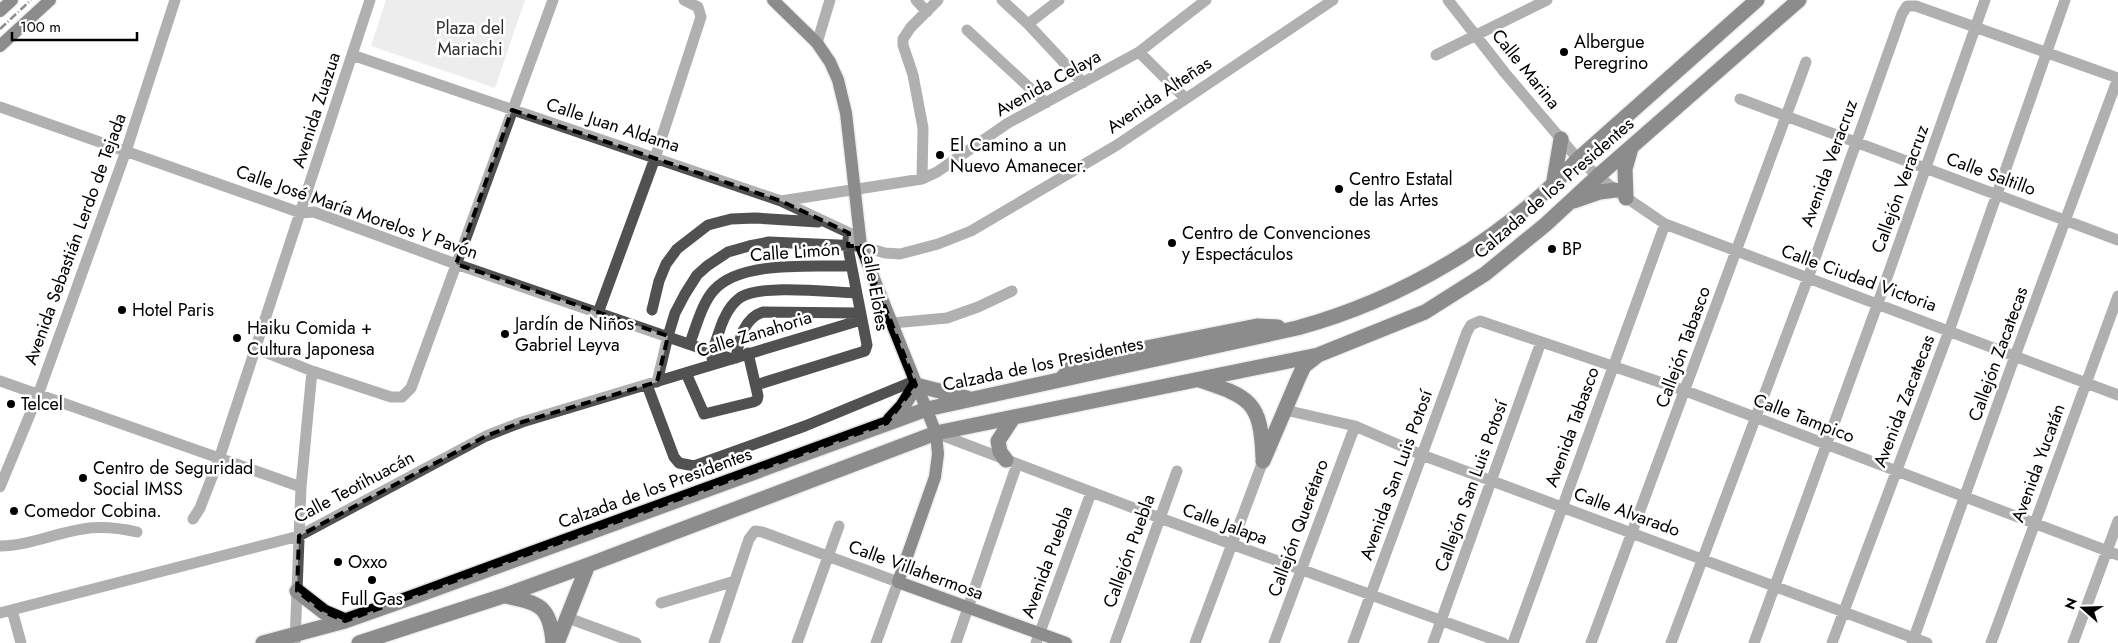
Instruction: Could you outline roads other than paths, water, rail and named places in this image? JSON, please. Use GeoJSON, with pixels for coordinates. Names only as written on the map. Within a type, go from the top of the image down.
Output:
{"type":"FeatureCollection","features":[{"type":"Feature","properties":{"kind":"highway","name":"Calzada de los Presidentes"},"geometry":{"type":"LineString","coordinates":[[263,643],[295,638],[416,596],[927,409],[1297,328],[1335,318],[1378,300],[1454,261],[1508,222],[1553,186],[1578,159],[1756,0]]}},
{"type":"Feature","properties":{"kind":"highway","name":"Calzada de los Presidentes"},"geometry":{"type":"LineString","coordinates":[[359,643],[503,596],[588,565],[936,432],[1013,418],[1318,354],[1425,312],[1485,274],[1545,225],[1598,176],[1799,0]]}},
{"type":"Feature","properties":{"kind":"highway"},"geometry":{"type":"LineString","coordinates":[[1553,186],[1561,139]]}},
{"type":"Feature","properties":{"kind":"highway"},"geometry":{"type":"LineString","coordinates":[[1570,202],[1600,192],[1620,194],[1630,148]]}},
{"type":"Feature","properties":{"kind":"highway"},"geometry":{"type":"LineString","coordinates":[[1263,461],[1304,366],[1318,354]]}},
{"type":"Feature","properties":{"kind":"highway"},"geometry":{"type":"LineString","coordinates":[[1197,379],[1237,394],[1246,400],[1256,411],[1261,426],[1263,461]]}},
{"type":"Feature","properties":{"kind":"highway"},"geometry":{"type":"LineString","coordinates":[[887,423],[903,406],[915,383],[970,399]]}},
{"type":"Feature","properties":{"kind":"highway"},"geometry":{"type":"LineString","coordinates":[[1012,462],[1000,452],[998,441],[1013,418]]}},
{"type":"Feature","properties":{"kind":"highway"},"geometry":{"type":"LineString","coordinates":[[557,643],[588,565]]}},
{"type":"Feature","properties":{"kind":"highway"},"geometry":{"type":"LineString","coordinates":[[297,591],[324,612],[345,621]]}},
{"type":"Feature","properties":{"kind":"highway"},"geometry":{"type":"LineString","coordinates":[[503,596],[537,604],[544,610],[549,619],[553,643]]}},
{"type":"Feature","properties":{"kind":"main road"},"geometry":{"type":"LineString","coordinates":[[0,11],[12,0]]}},
{"type":"Feature","properties":{"kind":"main road"},"geometry":{"type":"LineString","coordinates":[[0,46],[50,0]]}},
{"type":"Feature","properties":{"kind":"main road"},"geometry":{"type":"LineString","coordinates":[[773,0],[817,44],[830,62],[838,80],[846,113],[856,189],[856,239],[894,323],[915,383],[936,432],[937,468],[898,582]]}},
{"type":"Feature","properties":{"kind":"main road","name":"Calle Villahermosa"},"geometry":{"type":"LineString","coordinates":[[898,582],[969,608],[1038,638],[1066,643]]}},
{"type":"Feature","properties":{"kind":"street","name":"Avenida Sebastián Lerdo de Tejada"},"geometry":{"type":"LineString","coordinates":[[0,487],[38,394],[126,151],[175,0]]}},
{"type":"Feature","properties":{"kind":"street","name":"Avenida Zuazua"},"geometry":{"type":"LineString","coordinates":[[193,519],[200,508],[219,459],[257,349],[370,0]]}},
{"type":"Feature","properties":{"kind":"street"},"geometry":{"type":"LineString","coordinates":[[257,349],[312,371],[391,397],[402,397],[411,388],[553,0]]}},
{"type":"Feature","properties":{"kind":"street"},"geometry":{"type":"LineString","coordinates":[[817,44],[830,0]]}},
{"type":"Feature","properties":{"kind":"street"},"geometry":{"type":"LineString","coordinates":[[916,0],[927,12]]}},
{"type":"Feature","properties":{"kind":"street"},"geometry":{"type":"LineString","coordinates":[[922,179],[923,128],[913,75],[903,45],[903,39],[911,27],[938,0]]}},
{"type":"Feature","properties":{"kind":"street"},"geometry":{"type":"LineString","coordinates":[[1002,0],[1028,24],[1083,83]]}},
{"type":"Feature","properties":{"kind":"street"},"geometry":{"type":"LineString","coordinates":[[1028,24],[1059,0]]}},
{"type":"Feature","properties":{"kind":"street","name":"Avenida Celaya"},"geometry":{"type":"LineString","coordinates":[[782,201],[922,179],[937,172],[1008,124],[1139,52],[1206,0]]}},
{"type":"Feature","properties":{"kind":"street","name":"Avenida Alteñas"},"geometry":{"type":"LineString","coordinates":[[856,239],[885,254],[900,254],[938,244],[971,231],[1117,145],[1333,0]]}},
{"type":"Feature","properties":{"kind":"street","name":"Calle Marina"},"geometry":{"type":"LineString","coordinates":[[1448,0],[1578,159],[1598,176]]}},
{"type":"Feature","properties":{"kind":"street"},"geometry":{"type":"LineString","coordinates":[[1436,55],[1547,0]]}},
{"type":"Feature","properties":{"kind":"street","name":"Callejón Veracruz"},"geometry":{"type":"LineString","coordinates":[[1754,643],[1878,303],[1985,0]]}},
{"type":"Feature","properties":{"kind":"street","name":"Avenida Zacatecas"},"geometry":{"type":"LineString","coordinates":[[1832,643],[1949,330],[2065,0]]}},
{"type":"Feature","properties":{"kind":"street"},"geometry":{"type":"LineString","coordinates":[[598,312],[655,158],[701,17],[698,7],[689,2]]}},
{"type":"Feature","properties":{"kind":"street","name":"Avenida Veracruz"},"geometry":{"type":"LineString","coordinates":[[1672,643],[1808,278],[1902,14],[1908,6],[1916,6],[1976,28]]}},
{"type":"Feature","properties":{"kind":"street"},"geometry":{"type":"LineString","coordinates":[[1976,28],[2118,78]]}},
{"type":"Feature","properties":{"kind":"street"},"geometry":{"type":"LineString","coordinates":[[967,30],[1046,102]]}},
{"type":"Feature","properties":{"kind":"street"},"geometry":{"type":"LineString","coordinates":[[1139,52],[1185,98]]}},
{"type":"Feature","properties":{"kind":"street","name":"Calle Juan Aldama"},"geometry":{"type":"LineString","coordinates":[[352,55],[782,201],[856,239]]}},
{"type":"Feature","properties":{"kind":"street","name":"Callejón Tabasco"},"geometry":{"type":"LineString","coordinates":[[1591,643],[1686,391],[1806,62]]}},
{"type":"Feature","properties":{"kind":"street","name":"Callejón Zacatecas"},"geometry":{"type":"LineString","coordinates":[[1913,641],[2015,356],[2118,78]]}},
{"type":"Feature","properties":{"kind":"street","name":"Calle Saltillo"},"geometry":{"type":"LineString","coordinates":[[1740,99],[2118,240]]}},
{"type":"Feature","properties":{"kind":"street","name":"Calle José María Morelos Y Pavón"},"geometry":{"type":"LineString","coordinates":[[0,107],[301,213],[314,212],[456,264],[734,358]]}},
{"type":"Feature","properties":{"kind":"street","name":"Calle Ciudad Victoria"},"geometry":{"type":"LineString","coordinates":[[1598,176],[1620,194],[1664,224],[1878,303],[2118,395]]}},
{"type":"Feature","properties":{"kind":"street"},"geometry":{"type":"LineString","coordinates":[[652,310],[659,281],[666,264],[677,249],[708,225],[731,219],[755,218],[823,222]]}},
{"type":"Feature","properties":{"kind":"street","name":"Avenida Tabasco"},"geometry":{"type":"LineString","coordinates":[[1513,643],[1664,224]]}},
{"type":"Feature","properties":{"kind":"street"},"geometry":{"type":"LineString","coordinates":[[856,239],[848,246],[769,242],[749,246],[728,252],[697,275],[676,314],[652,384],[674,457],[679,463],[694,466],[915,383]]}},
{"type":"Feature","properties":{"kind":"street","name":"Calle Elotes"},"geometry":{"type":"LineString","coordinates":[[756,385],[862,353],[866,347],[848,246]]}},
{"type":"Feature","properties":{"kind":"street","name":"Calle Limón"},"geometry":{"type":"LineString","coordinates":[[690,343],[712,292],[731,277],[758,269],[851,266]]}},
{"type":"Feature","properties":{"kind":"street"},"geometry":{"type":"LineString","coordinates":[[713,365],[712,351],[722,324],[733,304],[750,293],[775,290],[856,292]]}},
{"type":"Feature","properties":{"kind":"street"},"geometry":{"type":"LineString","coordinates":[[894,323],[947,318],[978,307],[1012,290]]}},
{"type":"Feature","properties":{"kind":"street","name":"Avenida Yucatán"},"geometry":{"type":"LineString","coordinates":[[1991,643],[2118,296]]}},
{"type":"Feature","properties":{"kind":"street"},"geometry":{"type":"LineString","coordinates":[[734,358],[745,326],[754,315],[763,312],[860,317]]}},
{"type":"Feature","properties":{"kind":"street","name":"Calle Zanahoria"},"geometry":{"type":"LineString","coordinates":[[652,384],[860,317]]}},
{"type":"Feature","properties":{"kind":"street","name":"Calle Tampico"},"geometry":{"type":"LineString","coordinates":[[1475,322],[1484,321],[1686,391],[2113,553]]}},
{"type":"Feature","properties":{"kind":"street","name":"Avenida San Luis Potosí"},"geometry":{"type":"LineString","coordinates":[[1354,643],[1467,332],[1475,322]]}},
{"type":"Feature","properties":{"kind":"street","name":"Callejón San Luis Potosí"},"geometry":{"type":"LineString","coordinates":[[1434,643],[1541,342]]}},
{"type":"Feature","properties":{"kind":"street"},"geometry":{"type":"LineString","coordinates":[[686,373],[702,412],[706,415],[755,402],[758,399],[756,385],[748,354]]}},
{"type":"Feature","properties":{"kind":"street"},"geometry":{"type":"LineString","coordinates":[[295,638],[301,488],[312,371]]}},
{"type":"Feature","properties":{"kind":"street"},"geometry":{"type":"LineString","coordinates":[[0,381],[301,488]]}},
{"type":"Feature","properties":{"kind":"street","name":"Calle Teotihuacán"},"geometry":{"type":"LineString","coordinates":[[0,613],[299,536],[486,436],[522,422],[652,384]]}},
{"type":"Feature","properties":{"kind":"street","name":"Calle Alvarado"},"geometry":{"type":"LineString","coordinates":[[1285,410],[1355,426],[1422,455],[1844,611],[1913,641],[1927,643]]}},
{"type":"Feature","properties":{"kind":"street","name":"Callejón Querétaro"},"geometry":{"type":"LineString","coordinates":[[1274,643],[1355,426]]}},
{"type":"Feature","properties":{"kind":"street","name":"Calle Jalapa"},"geometry":{"type":"LineString","coordinates":[[936,432],[1091,493],[1503,643]]}},
{"type":"Feature","properties":{"kind":"street"},"geometry":{"type":"LineString","coordinates":[[1195,643],[1230,544],[1263,461]]}},
{"type":"Feature","properties":{"kind":"street"},"geometry":{"type":"LineString","coordinates":[[956,643],[969,608],[1012,462]]}},
{"type":"Feature","properties":{"kind":"street","name":"Callejón Puebla"},"geometry":{"type":"LineString","coordinates":[[1115,643],[1177,471]]}},
{"type":"Feature","properties":{"kind":"street","name":"Avenida Puebla"},"geometry":{"type":"LineString","coordinates":[[1038,638],[1091,493]]}},
{"type":"Feature","properties":{"kind":"street"},"geometry":{"type":"LineString","coordinates":[[2073,643],[2113,553],[2118,521]]}},
{"type":"Feature","properties":{"kind":"street"},"geometry":{"type":"LineString","coordinates":[[797,643],[839,526]]}},
{"type":"Feature","properties":{"kind":"street"},"geometry":{"type":"LineString","coordinates":[[0,546],[21,544],[84,529],[121,528],[137,532]]}},
{"type":"Feature","properties":{"kind":"street","name":"Calle Villahermosa"},"geometry":{"type":"LineString","coordinates":[[735,582],[749,539],[754,531],[762,532],[898,582]]}},
{"type":"Feature","properties":{"kind":"street"},"geometry":{"type":"LineString","coordinates":[[661,603],[735,582]]}},
{"type":"Feature","properties":{"kind":"street"},"geometry":{"type":"LineString","coordinates":[[714,643],[735,582]]}},
{"type":"Feature","properties":{"kind":"street"},"geometry":{"type":"LineString","coordinates":[[876,643],[898,582]]}},
{"type":"Feature","properties":{"kind":"street"},"geometry":{"type":"LineString","coordinates":[[12,610],[21,643]]}},
{"type":"Feature","properties":{"kind":"street"},"geometry":{"type":"LineString","coordinates":[[568,618],[636,643]]}},
{"type":"Feature","properties":{"kind":"railway"},"geometry":{"type":"LineString","coordinates":[[0,29],[31,0]]}},
{"type":"Feature","properties":{"kind":"place","name":"Albergue Peregrino"},"geometry":{"type":"Point","coordinates":[1564,52]}},
{"type":"Feature","properties":{"kind":"place","name":"El Camino a un Nuevo Amanecer."},"geometry":{"type":"Point","coordinates":[940,155]}},
{"type":"Feature","properties":{"kind":"place","name":"Centro Estatal de las Artes"},"geometry":{"type":"Point","coordinates":[1339,189]}},
{"type":"Feature","properties":{"kind":"place","name":"Centro de Convenciones y Espectáculos"},"geometry":{"type":"Point","coordinates":[1172,243]}},
{"type":"Feature","properties":{"kind":"place","name":"BP"},"geometry":{"type":"Point","coordinates":[1552,249]}},
{"type":"Feature","properties":{"kind":"place","name":"Hotel Paris"},"geometry":{"type":"Point","coordinates":[122,310]}},
{"type":"Feature","properties":{"kind":"place","name":"Jardín de Niños Gabriel Leyva"},"geometry":{"type":"Point","coordinates":[505,334]}},
{"type":"Feature","properties":{"kind":"place","name":"Haiku Comida + Cultura Japonesa"},"geometry":{"type":"Point","coordinates":[237,338]}},
{"type":"Feature","properties":{"kind":"place","name":"Telcel"},"geometry":{"type":"Point","coordinates":[11,404]}},
{"type":"Feature","properties":{"kind":"place","name":"Centro de Seguridad Social IMSS"},"geometry":{"type":"Point","coordinates":[83,478]}},
{"type":"Feature","properties":{"kind":"place","name":"Comedor Cobina."},"geometry":{"type":"Point","coordinates":[14,511]}},
{"type":"Feature","properties":{"kind":"place","name":"Oxxo"},"geometry":{"type":"Point","coordinates":[338,562]}},
{"type":"Feature","properties":{"kind":"place","name":"Full Gas"},"geometry":{"type":"Point","coordinates":[372,580]}},
{"type":"Feature","properties":{"kind":"park label","name":"Plaza del Mariachi"},"geometry":{"type":"Point","coordinates":[470,38]}}]}
